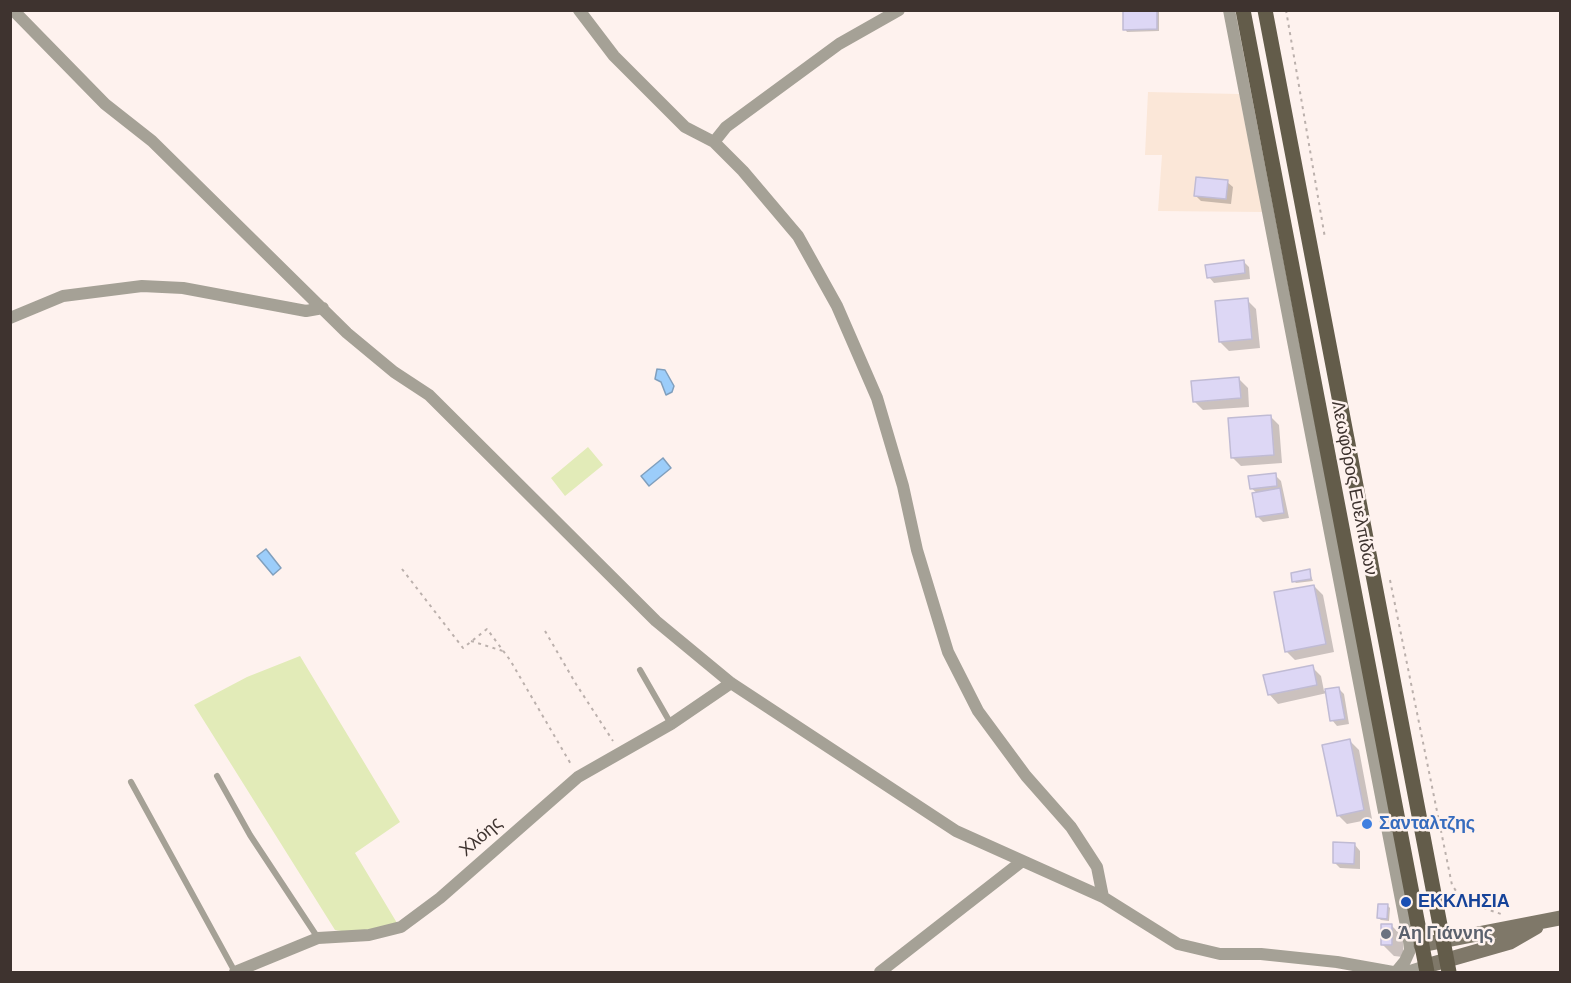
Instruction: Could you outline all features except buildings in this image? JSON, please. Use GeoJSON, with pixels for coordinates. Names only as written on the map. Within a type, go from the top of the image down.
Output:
{"type":"FeatureCollection","features":[{"type":"Feature","properties":{"kind":"main road","name":"Λεωφόρος Ευελπίδων"},"geometry":{"type":"LineString","coordinates":[[1243,10],[1426,969]]}},
{"type":"Feature","properties":{"kind":"main road","name":"Λεωφόρος Ευελπίδων"},"geometry":{"type":"LineString","coordinates":[[1265,10],[1448,967]]}},
{"type":"Feature","properties":{"kind":"street"},"geometry":{"type":"LineString","coordinates":[[13,10],[105,104],[152,141],[363,346],[429,395],[656,621],[732,683],[956,831],[1103,897],[1178,944],[1205,951],[1337,962],[1368,971],[1394,972],[1405,962],[1410,950],[1409,941],[1229,10]]}},
{"type":"Feature","properties":{"kind":"street"},"geometry":{"type":"LineString","coordinates":[[579,10],[614,56],[685,127],[714,142],[743,171],[798,236],[837,306],[877,398],[903,486],[917,550],[948,652],[978,711],[1026,776],[1071,827],[1097,867],[1103,897]]}},
{"type":"Feature","properties":{"kind":"street"},"geometry":{"type":"LineString","coordinates":[[714,142],[726,126],[839,44],[899,10]]}},
{"type":"Feature","properties":{"kind":"street"},"geometry":{"type":"LineString","coordinates":[[10,318],[63,296],[142,286],[183,288],[306,311],[323,308]]}},
{"type":"Feature","properties":{"kind":"street","name":"Χλόης"},"geometry":{"type":"LineString","coordinates":[[235,972],[318,938],[369,935],[400,927],[440,898],[578,777],[622,753],[732,683]]}},
{"type":"Feature","properties":{"kind":"street"},"geometry":{"type":"LineString","coordinates":[[880,972],[1021,862]]}},
{"type":"Feature","properties":{"kind":"street"},"geometry":{"type":"LineString","coordinates":[[1421,945],[1560,918]]}},
{"type":"Feature","properties":{"kind":"street"},"geometry":{"type":"LineString","coordinates":[[1407,972],[1448,967],[1510,942],[1544,922]]}},
{"type":"Feature","properties":{"kind":"lane"},"geometry":{"type":"LineString","coordinates":[[640,670],[671,723]]}},
{"type":"Feature","properties":{"kind":"lane"},"geometry":{"type":"LineString","coordinates":[[217,776],[250,835],[318,938]]}},
{"type":"Feature","properties":{"kind":"lane"},"geometry":{"type":"LineString","coordinates":[[131,782],[235,972]]}},
{"type":"Feature","properties":{"kind":"path"},"geometry":{"type":"LineString","coordinates":[[1286,10],[1326,245]]}},
{"type":"Feature","properties":{"kind":"path"},"geometry":{"type":"LineString","coordinates":[[402,569],[463,648],[487,629],[503,651],[578,777]]}},
{"type":"Feature","properties":{"kind":"path"},"geometry":{"type":"LineString","coordinates":[[1389,575],[1452,885],[1463,901],[1478,908],[1497,912],[1521,926]]}},
{"type":"Feature","properties":{"kind":"path"},"geometry":{"type":"LineString","coordinates":[[545,631],[576,684],[622,753]]}},
{"type":"Feature","properties":{"kind":"path"},"geometry":{"type":"LineString","coordinates":[[471,641],[503,651]]}},
{"type":"Feature","properties":{"kind":"shaded area"},"geometry":{"type":"Polygon","coordinates":[[[1148,92],[1239,94],[1263,212],[1158,211],[1162,155],[1145,155],[1148,92]]]}},
{"type":"Feature","properties":{"kind":"green space"},"geometry":{"type":"Polygon","coordinates":[[[588,447],[603,465],[565,496],[551,478],[588,447]]]}},
{"type":"Feature","properties":{"kind":"green space"},"geometry":{"type":"Polygon","coordinates":[[[300,656],[400,822],[355,853],[397,923],[354,933],[335,930],[194,705],[247,677],[300,656]]]}},
{"type":"Feature","properties":{"kind":"water"},"geometry":{"type":"Polygon","coordinates":[[[657,369],[665,370],[674,386],[672,392],[666,395],[661,382],[655,379],[657,369]]]}},
{"type":"Feature","properties":{"kind":"water"},"geometry":{"type":"Polygon","coordinates":[[[663,458],[671,468],[649,486],[641,476],[663,458]]]}},
{"type":"Feature","properties":{"kind":"water"},"geometry":{"type":"Polygon","coordinates":[[[266,549],[281,568],[273,575],[257,556],[266,549]]]}},
{"type":"Feature","properties":{"kind":"place","name":"Σανταλτζης"},"geometry":{"type":"Point","coordinates":[1367,824]}},
{"type":"Feature","properties":{"kind":"place","name":"ΕΚΚΛΗΣΙΑ"},"geometry":{"type":"Point","coordinates":[1406,902]}},
{"type":"Feature","properties":{"kind":"place","name":"Άη Γιάννης"},"geometry":{"type":"Point","coordinates":[1386,934]}}]}
